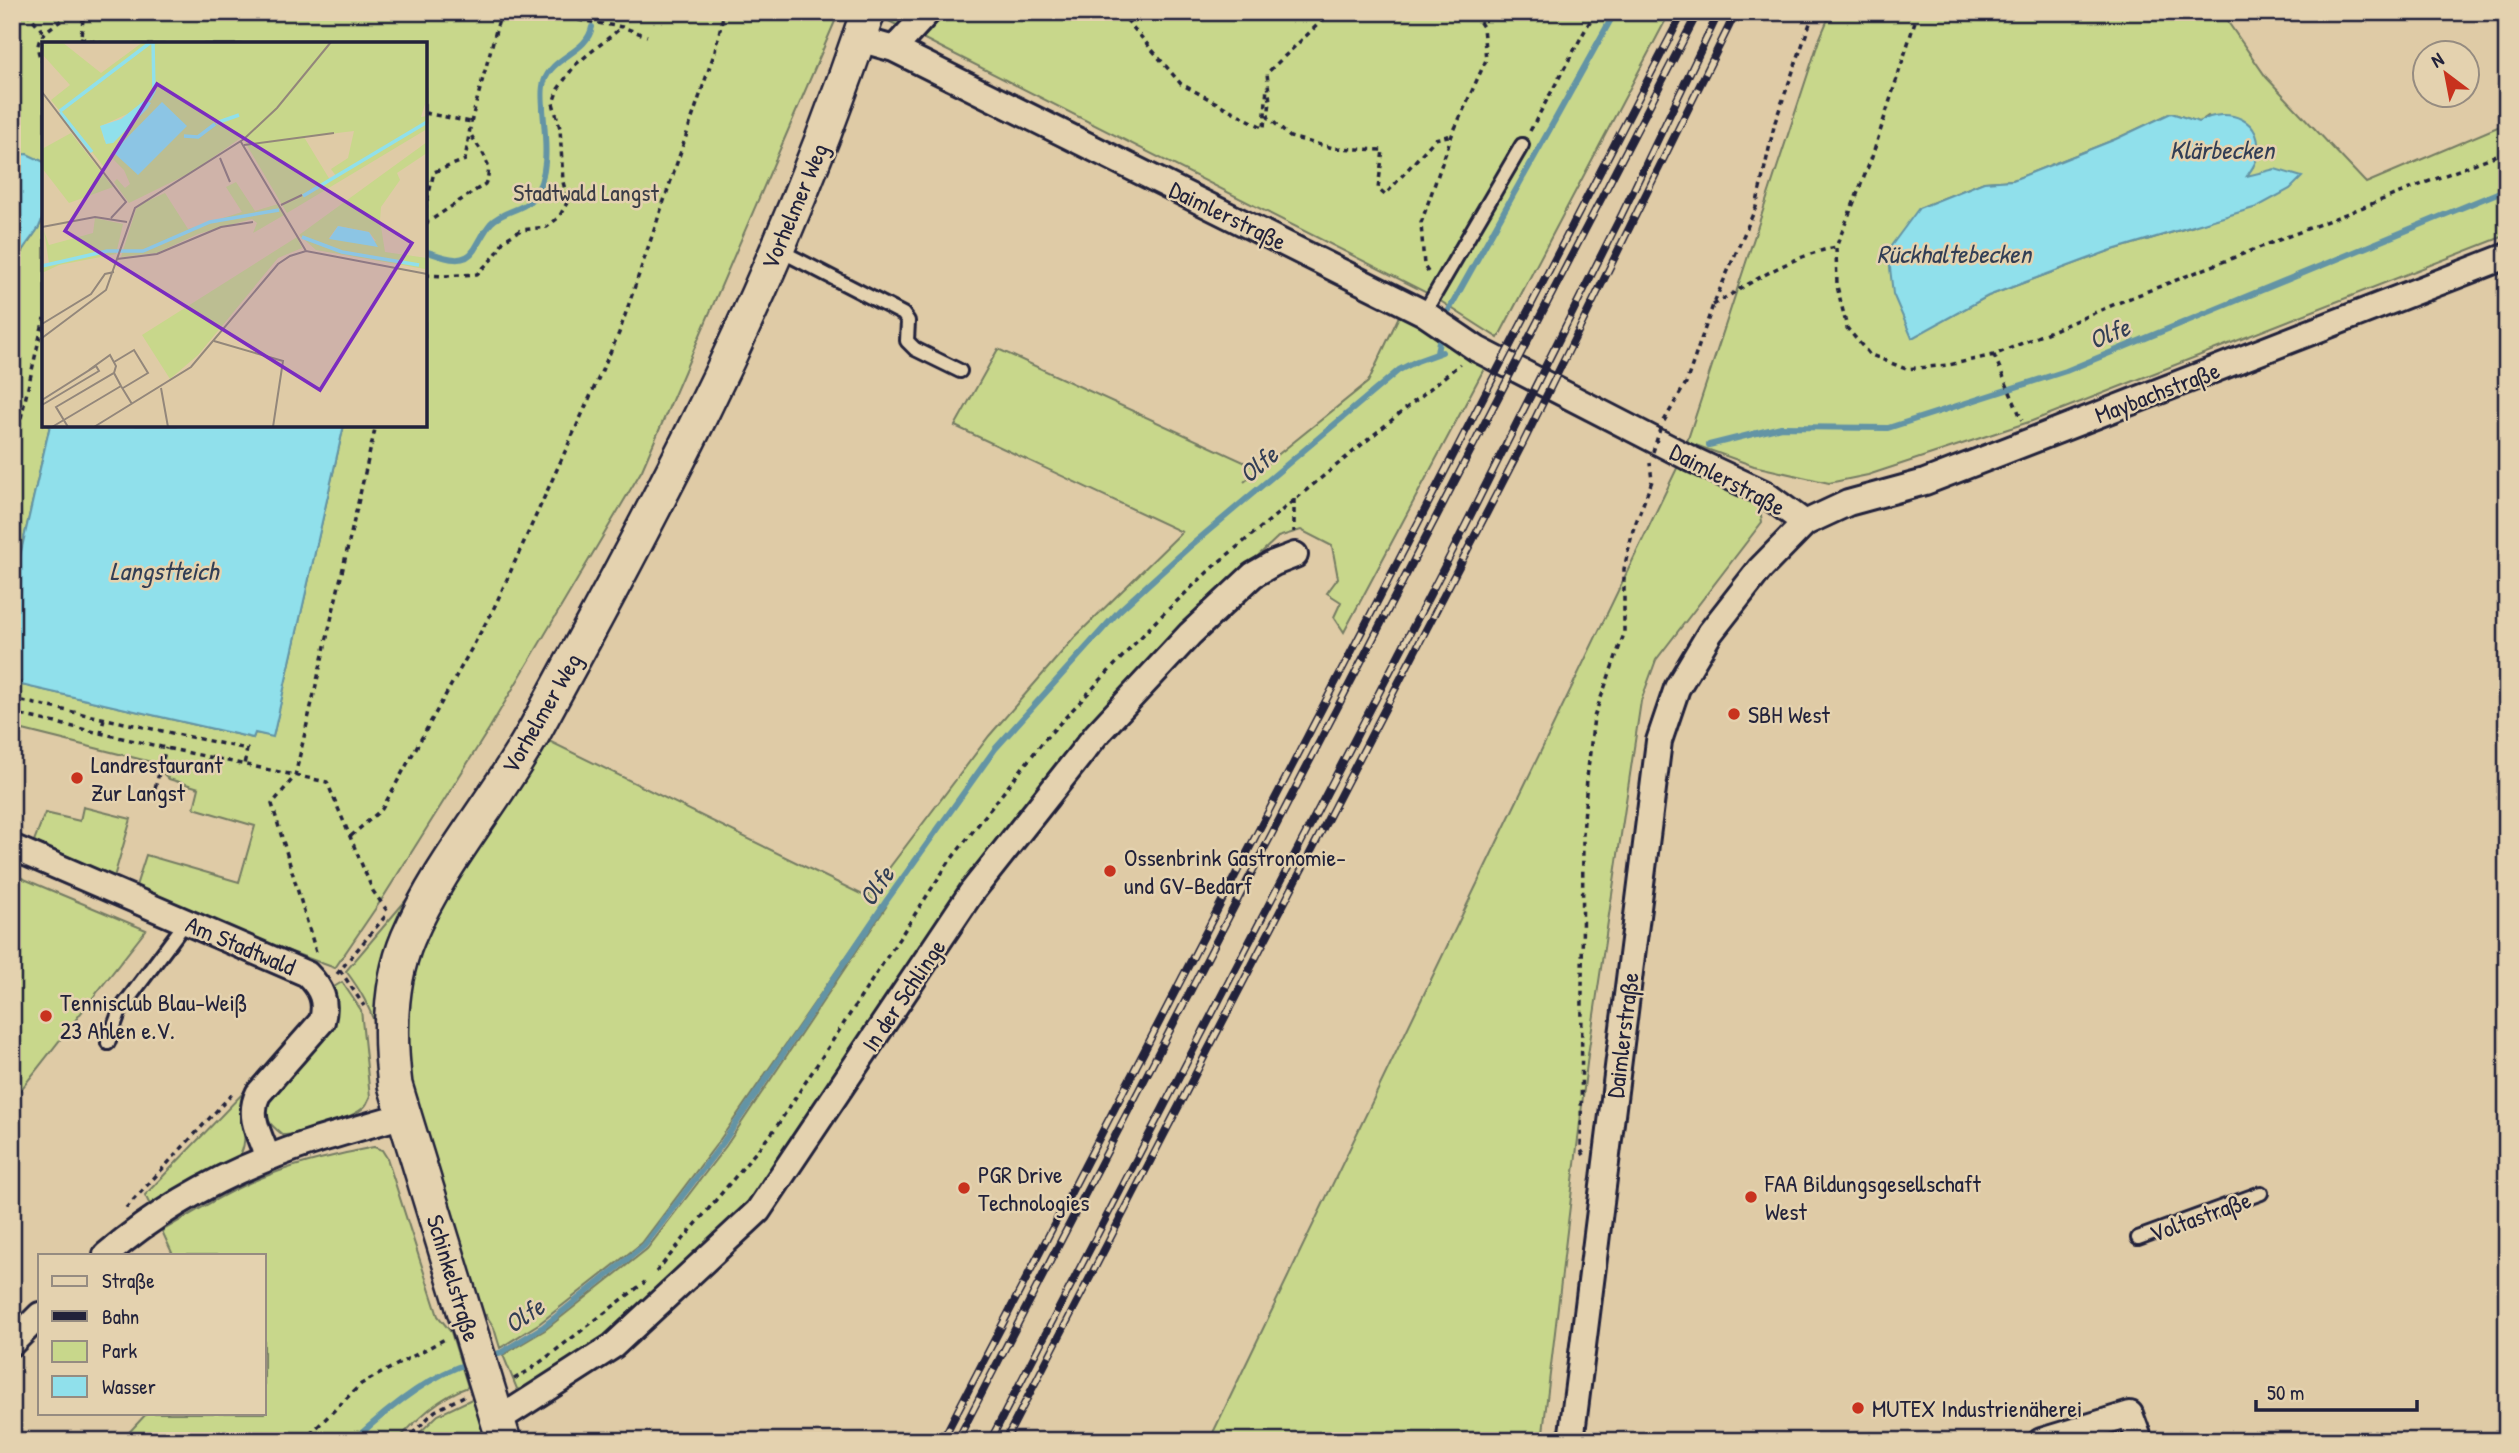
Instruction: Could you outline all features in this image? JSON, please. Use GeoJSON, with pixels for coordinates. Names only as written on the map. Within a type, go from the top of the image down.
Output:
{"type":"FeatureCollection","features":[{"type":"Feature","properties":{"kind":"street"},"geometry":{"type":"LineString","coordinates":[[894,49],[928,12]]}},
{"type":"Feature","properties":{"kind":"street","name":"Daimlerstraße"},"geometry":{"type":"LineString","coordinates":[[864,26],[894,49],[1424,313],[1477,349],[1691,459],[1764,493],[1805,523],[1760,569],[1710,634],[1677,688],[1659,741],[1570,1441]]}},
{"type":"Feature","properties":{"kind":"street","name":"Vorhelmer Weg"},"geometry":{"type":"LineString","coordinates":[[404,1115],[394,1075],[392,1019],[407,941],[426,902],[533,733],[699,419],[777,248],[820,145],[864,26]]}},
{"type":"Feature","properties":{"kind":"street","name":"Maybachstraße"},"geometry":{"type":"LineString","coordinates":[[1805,523],[1848,503],[1925,482],[1975,463],[2507,256]]}},
{"type":"Feature","properties":{"kind":"street","name":"In der Schlinge"},"geometry":{"type":"LineString","coordinates":[[484,1384],[613,1346],[758,1211],[971,893],[1096,735],[1191,634],[1253,575],[1295,555]]}},
{"type":"Feature","properties":{"kind":"street","name":"Am Stadtwald"},"geometry":{"type":"LineString","coordinates":[[12,847],[307,974],[323,994],[325,1008],[322,1021],[258,1094],[253,1105],[252,1116],[268,1158]]}},
{"type":"Feature","properties":{"kind":"street"},"geometry":{"type":"LineString","coordinates":[[107,1254],[153,1219],[225,1177],[268,1158],[404,1115]]}},
{"type":"Feature","properties":{"kind":"street","name":"Schinkelstraße"},"geometry":{"type":"LineString","coordinates":[[404,1115],[484,1384]]}},
{"type":"Feature","properties":{"kind":"street"},"geometry":{"type":"LineString","coordinates":[[12,1343],[38,1317]]}},
{"type":"Feature","properties":{"kind":"street"},"geometry":{"type":"LineString","coordinates":[[2041,1441],[2130,1414],[2140,1441]]}},
{"type":"Feature","properties":{"kind":"lane"},"geometry":{"type":"LineString","coordinates":[[1424,313],[1522,145]]}},
{"type":"Feature","properties":{"kind":"lane"},"geometry":{"type":"LineString","coordinates":[[777,248],[903,314],[908,321],[907,341],[915,349],[960,372]]}},
{"type":"Feature","properties":{"kind":"lane"},"geometry":{"type":"LineString","coordinates":[[108,1042],[120,1010],[186,922]]}},
{"type":"Feature","properties":{"kind":"lane","name":"Voltastraße"},"geometry":{"type":"LineString","coordinates":[[2138,1238],[2261,1193]]}},
{"type":"Feature","properties":{"kind":"path"},"geometry":{"type":"LineString","coordinates":[[27,12],[44,33]]}},
{"type":"Feature","properties":{"kind":"path"},"geometry":{"type":"LineString","coordinates":[[42,61],[37,54],[38,40],[75,12]]}},
{"type":"Feature","properties":{"kind":"path"},"geometry":{"type":"LineString","coordinates":[[80,41],[84,12]]}},
{"type":"Feature","properties":{"kind":"path"},"geometry":{"type":"LineString","coordinates":[[427,202],[434,172],[465,160],[471,122],[501,12]]}},
{"type":"Feature","properties":{"kind":"path"},"geometry":{"type":"LineString","coordinates":[[529,12],[622,27],[647,36]]}},
{"type":"Feature","properties":{"kind":"path"},"geometry":{"type":"LineString","coordinates":[[351,836],[382,809],[493,610],[619,333],[711,63],[724,12]]}},
{"type":"Feature","properties":{"kind":"path"},"geometry":{"type":"LineString","coordinates":[[1120,12],[1181,84],[1264,128],[1267,73],[1331,12]]}},
{"type":"Feature","properties":{"kind":"path"},"geometry":{"type":"LineString","coordinates":[[1439,288],[1424,266],[1421,223],[1452,135],[1486,60],[1483,27],[1473,12]]}},
{"type":"Feature","properties":{"kind":"path"},"geometry":{"type":"LineString","coordinates":[[1522,145],[1595,12]]}},
{"type":"Feature","properties":{"kind":"path"},"geometry":{"type":"LineString","coordinates":[[1604,1177],[1581,1150],[1583,835],[1594,717],[1624,634],[1624,569],[1633,530],[1652,481],[1650,462],[1660,429],[1686,383],[1713,305],[1756,207],[1775,122],[1814,12]]}},
{"type":"Feature","properties":{"kind":"path"},"geometry":{"type":"LineString","coordinates":[[1918,12],[1872,157],[1836,247],[1837,286],[1847,328],[1869,354],[1906,369],[1949,365],[1994,355],[2125,300],[2507,151]]}},
{"type":"Feature","properties":{"kind":"path"},"geometry":{"type":"LineString","coordinates":[[427,275],[477,274],[495,257],[504,240],[521,230],[547,227],[559,217],[568,201],[560,128],[553,103],[558,89],[575,65],[622,27]]}},
{"type":"Feature","properties":{"kind":"path"},"geometry":{"type":"LineString","coordinates":[[1267,73],[1270,102],[1268,117],[1290,137],[1334,148],[1383,150],[1378,189],[1385,195],[1436,139],[1452,135]]}},
{"type":"Feature","properties":{"kind":"path"},"geometry":{"type":"LineString","coordinates":[[427,113],[471,122]]}},
{"type":"Feature","properties":{"kind":"path"},"geometry":{"type":"LineString","coordinates":[[427,224],[485,184],[490,174],[489,167],[470,132]]}},
{"type":"Feature","properties":{"kind":"path"},"geometry":{"type":"LineString","coordinates":[[1713,305],[1785,263],[1836,247]]}},
{"type":"Feature","properties":{"kind":"path"},"geometry":{"type":"LineString","coordinates":[[12,457],[42,327]]}},
{"type":"Feature","properties":{"kind":"path"},"geometry":{"type":"LineString","coordinates":[[1994,355],[2015,403]]}},
{"type":"Feature","properties":{"kind":"path"},"geometry":{"type":"LineString","coordinates":[[321,959],[315,950],[272,804],[295,776],[376,427]]}},
{"type":"Feature","properties":{"kind":"path"},"geometry":{"type":"LineString","coordinates":[[1294,499],[1295,555]]}},
{"type":"Feature","properties":{"kind":"path"},"geometry":{"type":"LineString","coordinates":[[12,699],[247,749],[244,765]]}},
{"type":"Feature","properties":{"kind":"path"},"geometry":{"type":"LineString","coordinates":[[12,713],[327,782],[373,891],[389,912],[340,970]]}},
{"type":"Feature","properties":{"kind":"path"},"geometry":{"type":"LineString","coordinates":[[101,734],[104,718]]}},
{"type":"Feature","properties":{"kind":"path"},"geometry":{"type":"LineString","coordinates":[[155,788],[166,748]]}},
{"type":"Feature","properties":{"kind":"path"},"geometry":{"type":"LineString","coordinates":[[119,1215],[233,1094]]}},
{"type":"Feature","properties":{"kind":"path"},"geometry":{"type":"LineString","coordinates":[[303,1441],[360,1384],[484,1384]]}},
{"type":"Feature","properties":{"kind":"path"},"geometry":{"type":"LineString","coordinates":[[405,1441],[435,1411],[484,1384]]}},
{"type":"Feature","properties":{"kind":"green space","name":"Stadtwald Langst"},"geometry":{"type":"Polygon","coordinates":[[[12,12],[839,12],[642,470],[489,729],[384,896],[335,968],[267,943],[136,886],[146,855],[239,882],[255,826],[194,808],[199,788],[169,779],[151,762],[23,730],[12,761],[12,680],[22,682],[22,685],[253,738],[255,733],[273,736],[344,427],[427,427],[427,42],[42,42],[42,161],[27,155],[12,155],[12,12]]]}},
{"type":"Feature","properties":{"kind":"green space"},"geometry":{"type":"Polygon","coordinates":[[[871,12],[1670,12],[1498,338],[1431,295],[871,12]]]}},
{"type":"Feature","properties":{"kind":"green space"},"geometry":{"type":"Polygon","coordinates":[[[1831,12],[2221,12],[2266,77],[2366,183],[2507,123],[2507,235],[2032,421],[1868,475],[1829,483],[1754,466],[1687,442],[1819,40],[1831,12]],[[2171,113],[2116,139],[2013,180],[1984,182],[1919,208],[1912,337],[1988,296],[2109,251],[2194,226],[2253,167],[2208,116],[2199,122],[2171,113]]]}},
{"type":"Feature","properties":{"kind":"green space"},"geometry":{"type":"Polygon","coordinates":[[[42,217],[42,427],[50,427],[12,591],[12,322],[21,299],[16,276],[17,260],[41,224],[42,217]]]}},
{"type":"Feature","properties":{"kind":"green space"},"geometry":{"type":"Polygon","coordinates":[[[1400,314],[1485,367],[1344,632],[1334,617],[1341,602],[1327,593],[1338,578],[1332,546],[1301,530],[1278,537],[1180,629],[1087,728],[959,887],[750,1203],[605,1336],[524,1391],[517,1389],[503,1355],[545,1330],[647,1249],[726,1146],[886,907],[882,905],[719,1141],[642,1243],[540,1323],[500,1348],[494,1328],[486,1315],[477,1317],[401,1053],[407,985],[435,907],[545,739],[873,900],[868,896],[989,736],[1075,637],[1182,532],[955,426],[998,349],[1259,469],[1244,482],[1368,382],[1400,314]]]}},
{"type":"Feature","properties":{"kind":"green space"},"geometry":{"type":"Polygon","coordinates":[[[1679,464],[1748,493],[1760,509],[1762,522],[1656,660],[1641,701],[1588,1055],[1542,1441],[1209,1441],[1679,464]]]}},
{"type":"Feature","properties":{"kind":"green space"},"geometry":{"type":"Polygon","coordinates":[[[83,807],[131,819],[114,877],[34,841],[45,813],[80,821],[83,807]]]}},
{"type":"Feature","properties":{"kind":"green space","name":"Tennisclub Blau-Weiß 23 Ahlen e.V."},"geometry":{"type":"Polygon","coordinates":[[[12,874],[146,930],[12,1101],[12,874]]]}},
{"type":"Feature","properties":{"kind":"green space"},"geometry":{"type":"Polygon","coordinates":[[[423,880],[377,1031],[364,1000],[346,971],[423,880]]]}},
{"type":"Feature","properties":{"kind":"green space"},"geometry":{"type":"Polygon","coordinates":[[[342,982],[361,1010],[370,1097],[365,1106],[338,1121],[283,1135],[268,1121],[269,1101],[332,1026],[337,1012],[334,987],[342,982]]]}},
{"type":"Feature","properties":{"kind":"green space"},"geometry":{"type":"Polygon","coordinates":[[[243,1093],[244,1143],[238,1158],[152,1209],[145,1195],[243,1093]]]}},
{"type":"Feature","properties":{"kind":"green space"},"geometry":{"type":"Polygon","coordinates":[[[374,1147],[382,1150],[387,1158],[438,1316],[451,1332],[468,1387],[438,1403],[397,1441],[121,1441],[146,1414],[266,1414],[266,1254],[173,1254],[162,1231],[245,1185],[311,1161],[374,1147]]]}},
{"type":"Feature","properties":{"kind":"green space"},"geometry":{"type":"Polygon","coordinates":[[[474,1398],[487,1441],[411,1441],[438,1415],[474,1398]]]}},
{"type":"Feature","properties":{"kind":"water","name":"Rückhaltebecken"},"geometry":{"type":"Polygon","coordinates":[[[2171,113],[2199,122],[2221,115],[2242,119],[2256,134],[2258,144],[2256,162],[2247,176],[2275,169],[2302,177],[2290,189],[2257,207],[2109,251],[1988,296],[1912,338],[1893,294],[1888,250],[1919,208],[1984,182],[2013,180],[2116,139],[2171,113]]]}},
{"type":"Feature","properties":{"kind":"water"},"geometry":{"type":"Polygon","coordinates":[[[27,154],[42,161],[42,220],[18,259],[18,306],[12,322],[12,155],[27,154]]]}},
{"type":"Feature","properties":{"kind":"water","name":"Langstteich"},"geometry":{"type":"Polygon","coordinates":[[[50,427],[344,427],[273,737],[255,733],[253,738],[21,685],[21,682],[12,680],[12,591],[50,427]]]}},
{"type":"Feature","properties":{"kind":"waterway"},"geometry":{"type":"LineString","coordinates":[[594,18],[595,12]]}},
{"type":"Feature","properties":{"kind":"waterway"},"geometry":{"type":"LineString","coordinates":[[1449,310],[1615,12]]}},
{"type":"Feature","properties":{"kind":"waterway"},"geometry":{"type":"LineString","coordinates":[[427,252],[451,259],[464,258],[474,250],[491,223],[501,215],[524,206],[533,198],[545,167],[542,96],[544,82],[554,66],[584,43],[592,27]]}},
{"type":"Feature","properties":{"kind":"waterway"},"geometry":{"type":"LineString","coordinates":[[12,69],[18,101],[18,155]]}},
{"type":"Feature","properties":{"kind":"waterway","name":"Olfe"},"geometry":{"type":"LineString","coordinates":[[1709,445],[1781,427],[1888,428],[2066,371],[2507,189]]}},
{"type":"Feature","properties":{"kind":"waterway"},"geometry":{"type":"LineString","coordinates":[[1437,353],[1439,341]]}},
{"type":"Feature","properties":{"kind":"waterway","name":"Olfe"},"geometry":{"type":"LineString","coordinates":[[490,1356],[502,1352],[543,1327],[644,1246],[722,1144],[887,900],[995,749],[1119,611],[1188,548],[1399,370],[1442,352]]}},
{"type":"Feature","properties":{"kind":"waterway","name":"Olfe"},"geometry":{"type":"LineString","coordinates":[[353,1441],[378,1418],[422,1386],[469,1363]]}},
{"type":"Feature","properties":{"kind":"railway"},"geometry":{"type":"LineString","coordinates":[[942,1441],[1683,12]]}},
{"type":"Feature","properties":{"kind":"railway"},"geometry":{"type":"LineString","coordinates":[[957,1441],[1698,12]]}},
{"type":"Feature","properties":{"kind":"railway"},"geometry":{"type":"LineString","coordinates":[[990,1441],[1451,554],[1622,214],[1719,12]]}},
{"type":"Feature","properties":{"kind":"railway"},"geometry":{"type":"LineString","coordinates":[[1005,1441],[1524,441],[1736,12]]}},
{"type":"Feature","properties":{"kind":"place","name":"SBH West"},"geometry":{"type":"Point","coordinates":[1734,714]}},
{"type":"Feature","properties":{"kind":"place","name":"Landrestaurant Zur Langst"},"geometry":{"type":"Point","coordinates":[77,778]}},
{"type":"Feature","properties":{"kind":"place","name":"Ossenbrink Gastronomie- und GV-Bedarf"},"geometry":{"type":"Point","coordinates":[1110,871]}},
{"type":"Feature","properties":{"kind":"place","name":"Tennisclub Blau-Weiß 23 Ahlen e.V."},"geometry":{"type":"Point","coordinates":[46,1016]}},
{"type":"Feature","properties":{"kind":"place","name":"PGR Drive Technologies"},"geometry":{"type":"Point","coordinates":[964,1188]}},
{"type":"Feature","properties":{"kind":"place","name":"FAA Bildungsgesellschaft West"},"geometry":{"type":"Point","coordinates":[1751,1197]}},
{"type":"Feature","properties":{"kind":"place","name":"MUTEX Industrienäherei"},"geometry":{"type":"Point","coordinates":[1858,1408]}},
{"type":"Feature","properties":{"kind":"water label","name":"Klärbecken"},"geometry":{"type":"Point","coordinates":[2222,149]}}]}
